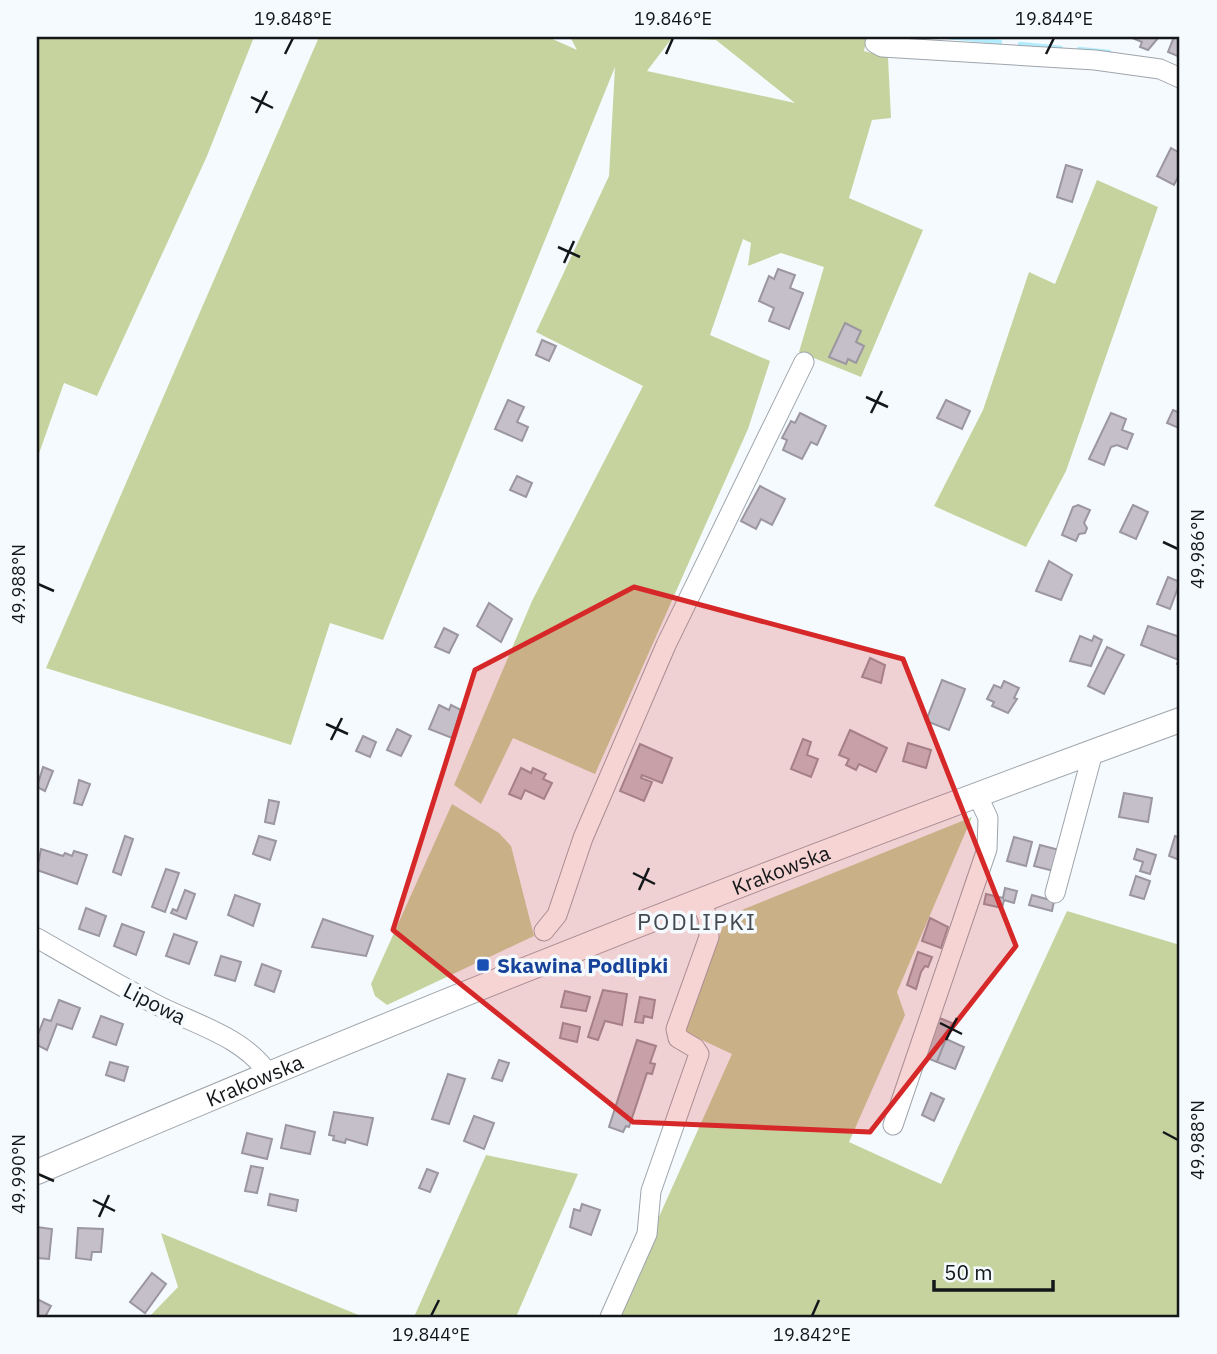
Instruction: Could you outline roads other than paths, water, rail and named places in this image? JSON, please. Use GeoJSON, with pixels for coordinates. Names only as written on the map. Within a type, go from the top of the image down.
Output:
{"type":"FeatureCollection","features":[{"type":"Feature","properties":{"kind":"main road","name":"Krakowska"},"geometry":{"type":"LineString","coordinates":[[37,1172],[268,1073],[700,899],[1180,720]]}},
{"type":"Feature","properties":{"kind":"street"},"geometry":{"type":"LineString","coordinates":[[877,37],[876,43],[882,47],[1095,60],[1160,69],[1180,78]]}},
{"type":"Feature","properties":{"kind":"street"},"geometry":{"type":"LineString","coordinates":[[544,932],[557,915],[583,838],[666,645],[804,362]]}},
{"type":"Feature","properties":{"kind":"street"},"geometry":{"type":"LineString","coordinates":[[1055,893],[1093,752]]}},
{"type":"Feature","properties":{"kind":"street"},"geometry":{"type":"LineString","coordinates":[[893,1125],[987,849],[988,818],[977,794]]}},
{"type":"Feature","properties":{"kind":"street"},"geometry":{"type":"LineString","coordinates":[[610,1317],[647,1234],[651,1191],[699,1054],[695,1048],[678,1038],[676,1029],[709,937],[708,918],[700,899]]}},
{"type":"Feature","properties":{"kind":"street","name":"Lipowa"},"geometry":{"type":"LineString","coordinates":[[37,938],[160,1006],[243,1046],[257,1057],[268,1073]]}},
{"type":"Feature","properties":{"kind":"waterway"},"geometry":{"type":"LineString","coordinates":[[948,37],[1000,42]]}},
{"type":"Feature","properties":{"kind":"waterway"},"geometry":{"type":"LineString","coordinates":[[1020,44],[1061,48]]}},
{"type":"Feature","properties":{"kind":"waterway"},"geometry":{"type":"LineString","coordinates":[[1079,49],[1109,52]]}},
{"type":"Feature","properties":{"kind":"place","name":"Skawina Podlipki"},"geometry":{"type":"Point","coordinates":[483,965]}},
{"type":"Feature","properties":{"kind":"district","name":"PODLIPKI"},"geometry":{"type":"Point","coordinates":[697,921]}}]}
